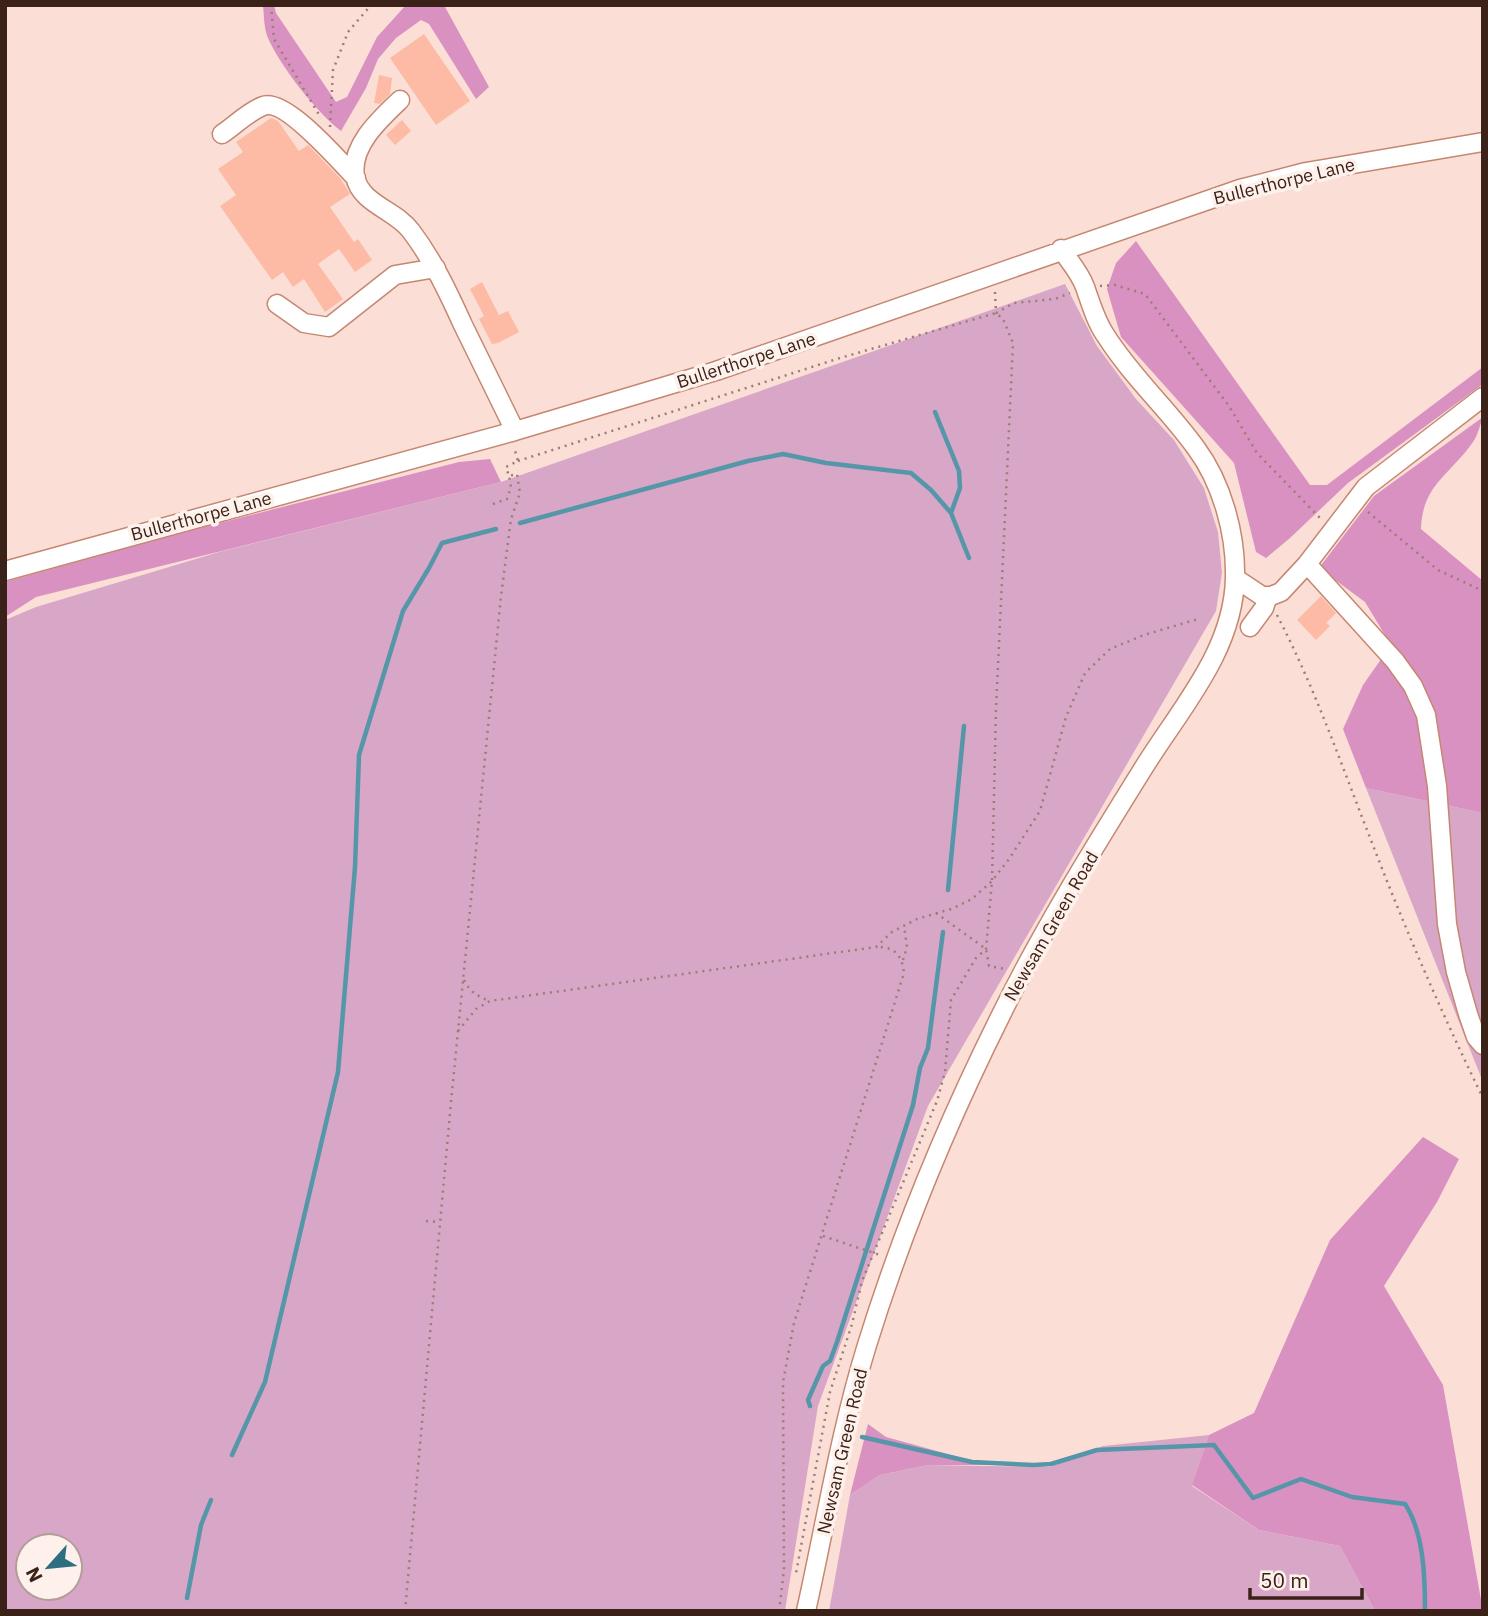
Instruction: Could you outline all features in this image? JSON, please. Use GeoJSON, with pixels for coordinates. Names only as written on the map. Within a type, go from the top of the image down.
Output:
{"type":"FeatureCollection","features":[{"type":"Feature","properties":{"kind":"street"},"geometry":{"type":"LineString","coordinates":[[355,178],[354,164],[363,143],[382,117],[400,100]]}},
{"type":"Feature","properties":{"kind":"street"},"geometry":{"type":"LineString","coordinates":[[222,134],[263,106],[272,105],[309,130],[355,178],[365,195],[410,228],[436,268],[512,432]]}},
{"type":"Feature","properties":{"kind":"street","name":"Bullerthorpe Lane"},"geometry":{"type":"LineString","coordinates":[[5,571],[512,432],[716,371],[1240,189],[1365,160],[1483,142]]}},
{"type":"Feature","properties":{"kind":"street","name":"Newsam Green Road"},"geometry":{"type":"LineString","coordinates":[[806,1611],[846,1421],[871,1332],[930,1170],[1001,1013],[1074,882],[1136,779],[1209,668],[1227,624],[1235,579],[1232,534],[1219,491],[1192,443],[1140,383],[1104,334],[1077,269],[1061,250]]}},
{"type":"Feature","properties":{"kind":"street"},"geometry":{"type":"LineString","coordinates":[[277,304],[304,323],[329,327],[395,275],[436,268]]}},
{"type":"Feature","properties":{"kind":"street"},"geometry":{"type":"LineString","coordinates":[[1235,579],[1262,596],[1281,592],[1307,564],[1366,487],[1483,397]]}},
{"type":"Feature","properties":{"kind":"street"},"geometry":{"type":"LineString","coordinates":[[1307,564],[1395,661],[1413,687],[1426,715],[1437,786],[1447,924],[1456,972],[1468,1014],[1476,1037],[1483,1045]]}},
{"type":"Feature","properties":{"kind":"street"},"geometry":{"type":"LineString","coordinates":[[1250,627],[1264,608],[1268,596]]}},
{"type":"Feature","properties":{"kind":"path"},"geometry":{"type":"LineString","coordinates":[[271,5],[274,39],[330,134],[333,70],[348,32],[371,5]]}},
{"type":"Feature","properties":{"kind":"path"},"geometry":{"type":"LineString","coordinates":[[995,274],[996,313],[1003,319],[1013,343],[996,709],[992,881],[986,949],[989,966],[1023,974]]}},
{"type":"Feature","properties":{"kind":"path"},"geometry":{"type":"LineString","coordinates":[[493,504],[506,499],[511,486],[506,467],[518,461],[840,358],[996,313],[1014,303],[1055,299],[1085,287],[1115,285],[1145,293],[1229,406],[1257,453],[1332,531]]}},
{"type":"Feature","properties":{"kind":"path"},"geometry":{"type":"LineString","coordinates":[[512,432],[518,461]]}},
{"type":"Feature","properties":{"kind":"path"},"geometry":{"type":"LineString","coordinates":[[405,1611],[501,596],[511,519],[520,494],[517,474],[509,476]]}},
{"type":"Feature","properties":{"kind":"path"},"geometry":{"type":"LineString","coordinates":[[1354,501],[1438,570],[1483,592]]}},
{"type":"Feature","properties":{"kind":"path"},"geometry":{"type":"LineString","coordinates":[[1268,596],[1305,672],[1446,1021],[1483,1098]]}},
{"type":"Feature","properties":{"kind":"path"},"geometry":{"type":"LineString","coordinates":[[876,947],[892,932],[904,926],[972,899],[992,881],[1040,811],[1066,717],[1085,673],[1110,649],[1144,635],[1198,619]]}},
{"type":"Feature","properties":{"kind":"path"},"geometry":{"type":"LineString","coordinates":[[936,913],[986,949]]}},
{"type":"Feature","properties":{"kind":"path"},"geometry":{"type":"LineString","coordinates":[[779,1611],[784,1570],[783,1382],[794,1323],[904,973],[904,926]]}},
{"type":"Feature","properties":{"kind":"path"},"geometry":{"type":"LineString","coordinates":[[458,1031],[475,1009],[490,1001],[876,947],[897,952],[903,960]]}},
{"type":"Feature","properties":{"kind":"path"},"geometry":{"type":"LineString","coordinates":[[796,1574],[830,1392],[852,1324],[862,1281],[937,1101],[945,1072],[951,1000],[976,958],[986,949]]}},
{"type":"Feature","properties":{"kind":"path"},"geometry":{"type":"LineString","coordinates":[[463,977],[468,988],[477,996],[490,1001]]}},
{"type":"Feature","properties":{"kind":"path"},"geometry":{"type":"LineString","coordinates":[[426,1221],[440,1222]]}},
{"type":"Feature","properties":{"kind":"path"},"geometry":{"type":"LineString","coordinates":[[822,1235],[874,1253]]}},
{"type":"Feature","properties":{"kind":"shaded area"},"geometry":{"type":"Polygon","coordinates":[[[263,5],[274,5],[276,13],[336,102],[347,97],[377,37],[406,5],[444,5],[489,87],[476,99],[429,24],[421,20],[396,38],[378,59],[366,88],[341,131],[311,101],[281,62],[267,34],[263,5]]]}},
{"type":"Feature","properties":{"kind":"shaded area"},"geometry":{"type":"Polygon","coordinates":[[[1136,241],[1310,485],[1327,485],[1483,367],[1483,384],[1348,483],[1266,558],[1256,552],[1234,463],[1121,337],[1107,289],[1116,263],[1136,241]]]}},
{"type":"Feature","properties":{"kind":"shaded area"},"geometry":{"type":"Polygon","coordinates":[[[1065,284],[1097,346],[1136,399],[1174,440],[1204,488],[1218,532],[1222,573],[1216,611],[928,1106],[818,1406],[785,1611],[5,1611],[5,620],[36,607],[219,552],[501,482],[1065,284]]]}},
{"type":"Feature","properties":{"kind":"shaded area"},"geometry":{"type":"Polygon","coordinates":[[[1483,417],[1473,442],[1439,481],[1426,501],[1421,529],[1483,581],[1483,813],[1366,788],[1343,729],[1363,685],[1391,645],[1365,602],[1319,568],[1374,496],[1483,417]]]}},
{"type":"Feature","properties":{"kind":"shaded area"},"geometry":{"type":"Polygon","coordinates":[[[490,459],[501,482],[36,597],[5,617],[5,582],[184,532],[459,462],[490,459]]]}},
{"type":"Feature","properties":{"kind":"shaded area"},"geometry":{"type":"Polygon","coordinates":[[[1366,788],[1483,813],[1483,1082],[1477,1067],[1366,788]]]}},
{"type":"Feature","properties":{"kind":"shaded area"},"geometry":{"type":"Polygon","coordinates":[[[1423,1137],[1459,1159],[1437,1202],[1384,1286],[1443,1385],[1483,1611],[1375,1611],[1340,1546],[1259,1530],[1192,1485],[1209,1435],[1254,1413],[1330,1240],[1423,1137]]]}},
{"type":"Feature","properties":{"kind":"shaded area"},"geometry":{"type":"Polygon","coordinates":[[[868,1424],[886,1437],[988,1465],[928,1465],[880,1475],[850,1495],[868,1424]]]}},
{"type":"Feature","properties":{"kind":"shaded area"},"geometry":{"type":"Polygon","coordinates":[[[1209,1435],[1192,1486],[1259,1530],[1340,1546],[1375,1611],[829,1611],[850,1495],[880,1475],[928,1465],[1050,1467],[1103,1446],[1209,1435]]]}},
{"type":"Feature","properties":{"kind":"building"},"geometry":{"type":"Polygon","coordinates":[[[424,34],[470,101],[436,125],[390,58],[424,34]]]}},
{"type":"Feature","properties":{"kind":"building"},"geometry":{"type":"Polygon","coordinates":[[[379,75],[392,78],[390,94],[380,104],[374,103],[379,75]]]}},
{"type":"Feature","properties":{"kind":"building"},"geometry":{"type":"Polygon","coordinates":[[[271,118],[278,121],[299,151],[308,145],[340,178],[350,194],[330,207],[354,242],[358,239],[372,260],[355,272],[339,249],[318,264],[343,299],[325,312],[304,279],[293,287],[283,272],[272,280],[220,206],[236,195],[218,169],[243,152],[236,142],[271,118]]]}},
{"type":"Feature","properties":{"kind":"building"},"geometry":{"type":"Polygon","coordinates":[[[402,120],[411,131],[395,145],[386,135],[402,120]]]}},
{"type":"Feature","properties":{"kind":"building"},"geometry":{"type":"Polygon","coordinates":[[[482,282],[499,315],[508,311],[519,332],[498,343],[492,344],[479,319],[484,316],[470,289],[482,282]]]}},
{"type":"Feature","properties":{"kind":"building"},"geometry":{"type":"Polygon","coordinates":[[[1321,596],[1336,613],[1326,623],[1330,626],[1316,640],[1297,620],[1321,596]]]}},
{"type":"Feature","properties":{"kind":"waterway"},"geometry":{"type":"LineString","coordinates":[[935,412],[959,471],[960,488],[951,513]]}},
{"type":"Feature","properties":{"kind":"waterway"},"geometry":{"type":"LineString","coordinates":[[520,523],[748,461],[783,454],[826,463],[911,473],[931,490],[951,513],[969,558]]}},
{"type":"Feature","properties":{"kind":"waterway"},"geometry":{"type":"LineString","coordinates":[[232,1455],[265,1382],[338,1072],[355,867],[359,755],[403,611],[442,543],[496,529]]}},
{"type":"Feature","properties":{"kind":"waterway"},"geometry":{"type":"LineString","coordinates":[[948,890],[964,726]]}},
{"type":"Feature","properties":{"kind":"waterway"},"geometry":{"type":"LineString","coordinates":[[810,1406],[808,1400],[823,1366],[830,1361],[837,1342],[913,1105],[920,1068],[928,1048],[943,932]]}},
{"type":"Feature","properties":{"kind":"waterway"},"geometry":{"type":"LineString","coordinates":[[862,1437],[972,1462],[1034,1465],[1051,1464],[1097,1450],[1214,1445],[1253,1498],[1301,1479],[1352,1497],[1405,1504],[1420,1542],[1425,1611]]}},
{"type":"Feature","properties":{"kind":"waterway"},"geometry":{"type":"LineString","coordinates":[[187,1598],[201,1525],[211,1500]]}}]}
